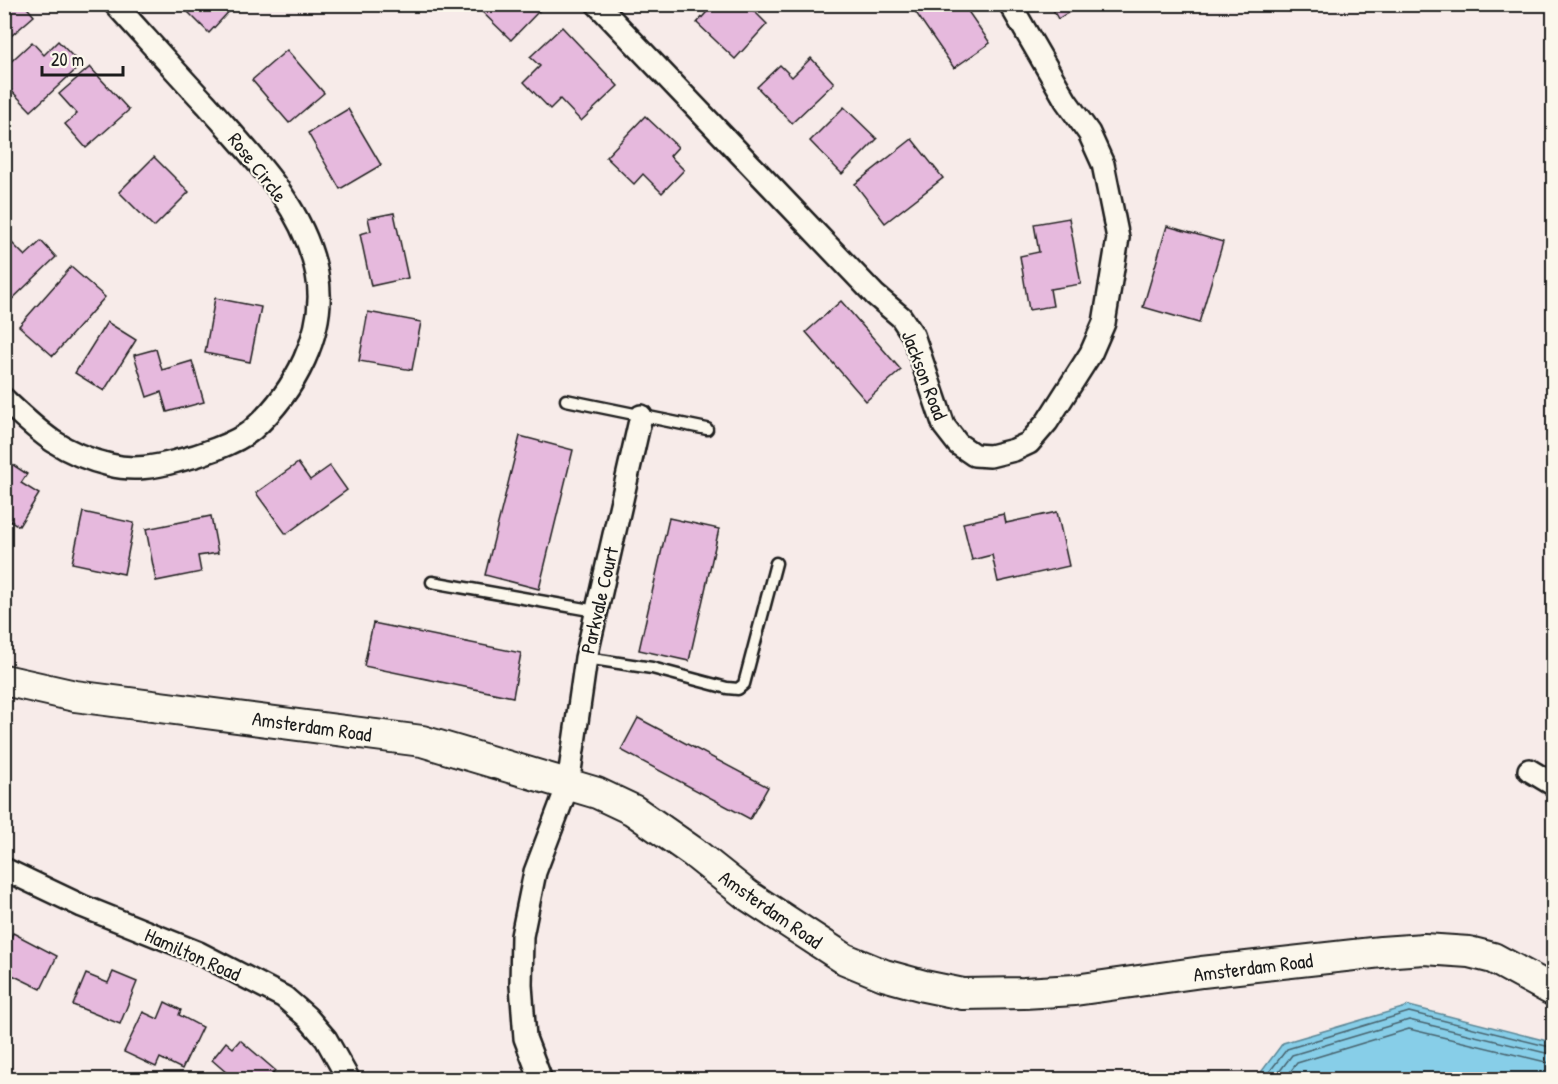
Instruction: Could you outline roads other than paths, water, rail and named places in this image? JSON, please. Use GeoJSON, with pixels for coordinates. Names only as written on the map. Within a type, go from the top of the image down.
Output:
{"type":"FeatureCollection","features":[{"type":"Feature","properties":{"kind":"street","name":"Rose Circle"},"geometry":{"type":"LineString","coordinates":[[4,399],[36,430],[63,449],[110,466],[138,469],[171,463],[205,454],[250,431],[284,396],[299,372],[317,321],[319,306],[317,274],[308,240],[282,193],[247,150],[115,4]]}},
{"type":"Feature","properties":{"kind":"street","name":"Jackson Road"},"geometry":{"type":"LineString","coordinates":[[597,4],[875,295],[901,317],[913,335],[944,426],[958,444],[974,455],[990,456],[1014,450],[1029,443],[1047,422],[1091,352],[1104,323],[1118,238],[1103,164],[1089,134],[1066,101],[1010,4]]}},
{"type":"Feature","properties":{"kind":"street","name":"Parkvale Court"},"geometry":{"type":"LineString","coordinates":[[542,1080],[525,1038],[521,985],[522,936],[535,872],[568,785],[586,658],[641,416]]}},
{"type":"Feature","properties":{"kind":"street","name":"Amsterdam Road"},"geometry":{"type":"LineString","coordinates":[[4,680],[75,696],[422,741],[597,793],[633,810],[693,852],[747,895],[845,959],[884,975],[963,994],[1075,990],[1202,972],[1424,949],[1469,952],[1492,958],[1554,991]]}},
{"type":"Feature","properties":{"kind":"street"},"geometry":{"type":"LineString","coordinates":[[1529,770],[1554,785]]}},
{"type":"Feature","properties":{"kind":"street","name":"Hamilton Road"},"geometry":{"type":"LineString","coordinates":[[4,869],[82,906],[199,953],[285,997],[326,1039],[349,1080]]}},
{"type":"Feature","properties":{"kind":"lane"},"geometry":{"type":"LineString","coordinates":[[566,400],[707,429]]}},
{"type":"Feature","properties":{"kind":"lane"},"geometry":{"type":"LineString","coordinates":[[586,658],[652,668],[738,689],[744,684],[776,563]]}},
{"type":"Feature","properties":{"kind":"lane"},"geometry":{"type":"LineString","coordinates":[[432,582],[596,611]]}},
{"type":"Feature","properties":{"kind":"water"},"geometry":{"type":"Polygon","coordinates":[[[1409,1006],[1553,1043],[1553,1079],[1256,1079],[1283,1043],[1409,1006]]]}}]}
